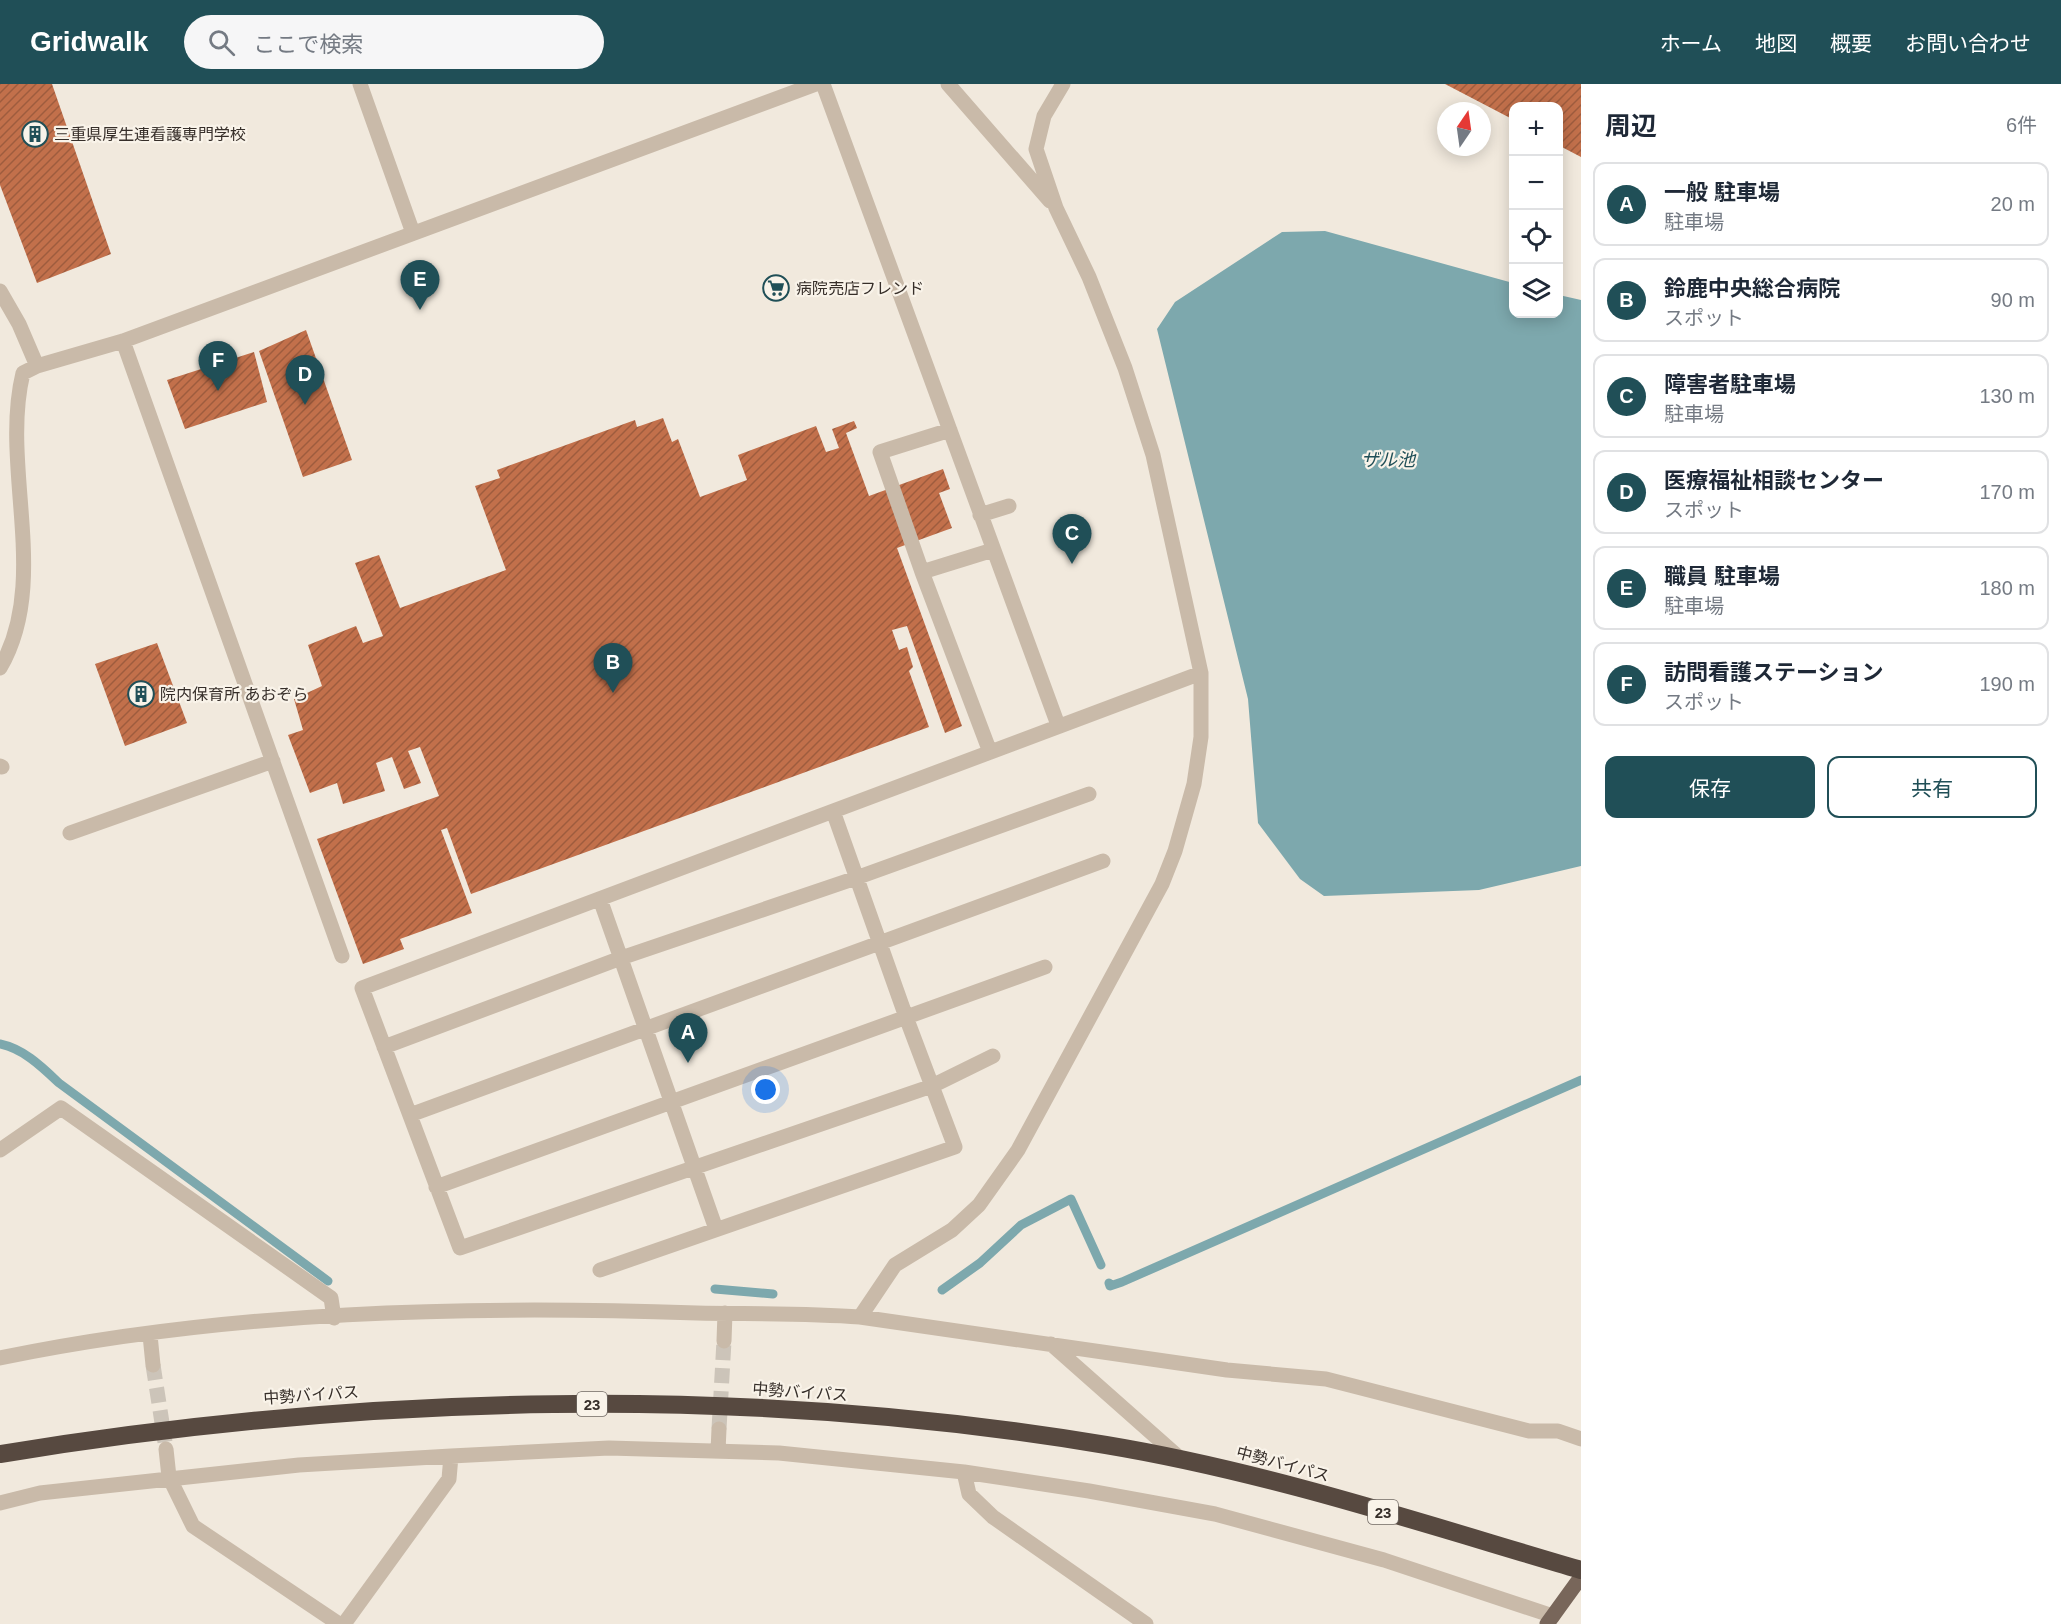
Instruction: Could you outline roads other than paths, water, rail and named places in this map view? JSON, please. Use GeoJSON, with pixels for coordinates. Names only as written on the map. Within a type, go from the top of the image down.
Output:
{"type":"FeatureCollection","features":[{"type":"Feature","properties":{"kind":"highway","name":"中勢バイパス"},"geometry":{"type":"LineString","coordinates":[[0,1454],[106,1436],[267,1418],[426,1406],[582,1404],[771,1409],[943,1422],[1108,1445],[1265,1477],[1581,1570]]}},
{"type":"Feature","properties":{"kind":"main road"},"geometry":{"type":"LineString","coordinates":[[1550,1620],[1581,1577]]}},
{"type":"Feature","properties":{"kind":"street"},"geometry":{"type":"LineString","coordinates":[[360,84],[413,233]]}},
{"type":"Feature","properties":{"kind":"street"},"geometry":{"type":"LineString","coordinates":[[0,668],[13,646],[24,594],[17,456],[18,393],[23,373],[37,366],[123,341],[816,84]]}},
{"type":"Feature","properties":{"kind":"street"},"geometry":{"type":"LineString","coordinates":[[823,84],[1058,725]]}},
{"type":"Feature","properties":{"kind":"street"},"geometry":{"type":"LineString","coordinates":[[948,84],[1056,208]]}},
{"type":"Feature","properties":{"kind":"street"},"geometry":{"type":"LineString","coordinates":[[860,1317],[895,1265],[952,1230],[979,1205],[999,1180],[1162,884],[1178,842],[1194,784],[1201,737],[1201,673],[1153,454],[1125,368],[1089,276],[1056,208],[1036,149],[1044,116],[1063,84]]}},
{"type":"Feature","properties":{"kind":"street"},"geometry":{"type":"LineString","coordinates":[[0,291],[19,324],[37,366]]}},
{"type":"Feature","properties":{"kind":"street"},"geometry":{"type":"LineString","coordinates":[[123,341],[342,956]]}},
{"type":"Feature","properties":{"kind":"street"},"geometry":{"type":"LineString","coordinates":[[950,430],[880,452],[922,572],[990,752]]}},
{"type":"Feature","properties":{"kind":"street"},"geometry":{"type":"LineString","coordinates":[[980,515],[1009,506]]}},
{"type":"Feature","properties":{"kind":"street"},"geometry":{"type":"LineString","coordinates":[[922,572],[993,550]]}},
{"type":"Feature","properties":{"kind":"street"},"geometry":{"type":"LineString","coordinates":[[993,1056],[932,1086],[694,1165],[460,1248],[362,988],[1201,673]]}},
{"type":"Feature","properties":{"kind":"street"},"geometry":{"type":"LineString","coordinates":[[70,834],[273,761]]}},
{"type":"Feature","properties":{"kind":"street"},"geometry":{"type":"LineString","coordinates":[[384,1047],[621,958],[856,878],[1089,794]]}},
{"type":"Feature","properties":{"kind":"street"},"geometry":{"type":"LineString","coordinates":[[600,1270],[955,1147],[833,811]]}},
{"type":"Feature","properties":{"kind":"street"},"geometry":{"type":"LineString","coordinates":[[410,1115],[1103,861]]}},
{"type":"Feature","properties":{"kind":"street"},"geometry":{"type":"LineString","coordinates":[[600,899],[716,1229]]}},
{"type":"Feature","properties":{"kind":"street"},"geometry":{"type":"LineString","coordinates":[[436,1187],[1045,967]]}},
{"type":"Feature","properties":{"kind":"street"},"geometry":{"type":"LineString","coordinates":[[0,1150],[61,1108],[331,1299],[334,1318]]}},
{"type":"Feature","properties":{"kind":"street"},"geometry":{"type":"LineString","coordinates":[[0,1358],[223,1325],[415,1310],[579,1309],[860,1317],[1227,1370],[1326,1379],[1529,1431],[1558,1431],[1581,1439]]}},
{"type":"Feature","properties":{"kind":"street"},"geometry":{"type":"LineString","coordinates":[[724,1341],[725,1313]]}},
{"type":"Feature","properties":{"kind":"street"},"geometry":{"type":"LineString","coordinates":[[150,1335],[153,1365]]}},
{"type":"Feature","properties":{"kind":"street"},"geometry":{"type":"LineString","coordinates":[[1051,1344],[1182,1460]]}},
{"type":"Feature","properties":{"kind":"street"},"geometry":{"type":"LineString","coordinates":[[718,1451],[719,1429]]}},
{"type":"Feature","properties":{"kind":"street"},"geometry":{"type":"LineString","coordinates":[[0,1503],[40,1493],[169,1477],[299,1465],[609,1448],[779,1453],[964,1472],[1215,1514],[1384,1560],[1550,1620]]}},
{"type":"Feature","properties":{"kind":"street"},"geometry":{"type":"LineString","coordinates":[[166,1449],[169,1477],[193,1526],[339,1624]]}},
{"type":"Feature","properties":{"kind":"street"},"geometry":{"type":"LineString","coordinates":[[344,1624],[449,1479],[451,1456]]}},
{"type":"Feature","properties":{"kind":"street"},"geometry":{"type":"LineString","coordinates":[[964,1472],[969,1494],[993,1517],[1146,1624]]}},
{"type":"Feature","properties":{"kind":"water","name":"ザル池"},"geometry":{"type":"Polygon","coordinates":[[[1325,231],[1509,282],[1509,318],[1563,318],[1563,296],[1581,300],[1581,866],[1479,890],[1324,896],[1300,879],[1258,823],[1248,699],[1157,329],[1175,302],[1282,232],[1325,231]]]}},
{"type":"Feature","properties":{"kind":"waterway"},"geometry":{"type":"LineString","coordinates":[[0,1044],[9,1046],[32,1059],[59,1083],[328,1281]]}},
{"type":"Feature","properties":{"kind":"waterway"},"geometry":{"type":"LineString","coordinates":[[1109,1283],[1110,1286],[1122,1282],[1581,1080]]}},
{"type":"Feature","properties":{"kind":"waterway"},"geometry":{"type":"LineString","coordinates":[[942,1290],[980,1263],[1021,1225],[1071,1199],[1101,1265]]}},
{"type":"Feature","properties":{"kind":"waterway"},"geometry":{"type":"LineString","coordinates":[[715,1289],[773,1294]]}},
{"type":"Feature","properties":{"kind":"tunnel"},"geometry":{"type":"LineString","coordinates":[[719,1429],[724,1341]]}},
{"type":"Feature","properties":{"kind":"tunnel"},"geometry":{"type":"LineString","coordinates":[[153,1365],[165,1442]]}},
{"type":"Feature","properties":{"kind":"place","name":"三重県厚生連看護専門学校"},"geometry":{"type":"Point","coordinates":[35,134]}},
{"type":"Feature","properties":{"kind":"place","name":"病院売店フレンド"},"geometry":{"type":"Point","coordinates":[776,288]}},
{"type":"Feature","properties":{"kind":"place","name":"職員 駐車場"},"geometry":{"type":"Point","coordinates":[420,310]}},
{"type":"Feature","properties":{"kind":"place","name":"訪問看護ステーション"},"geometry":{"type":"Point","coordinates":[218,391]}},
{"type":"Feature","properties":{"kind":"place","name":"医療福祉相談センター"},"geometry":{"type":"Point","coordinates":[305,405]}},
{"type":"Feature","properties":{"kind":"place","name":"障害者駐車場"},"geometry":{"type":"Point","coordinates":[1072,564]}},
{"type":"Feature","properties":{"kind":"place","name":"鈴鹿中央総合病院"},"geometry":{"type":"Point","coordinates":[613,693]}},
{"type":"Feature","properties":{"kind":"place","name":"院内保育所 あおぞら"},"geometry":{"type":"Point","coordinates":[141,694]}},
{"type":"Feature","properties":{"kind":"place","name":"一般 駐車場"},"geometry":{"type":"Point","coordinates":[688,1063]}}]}
